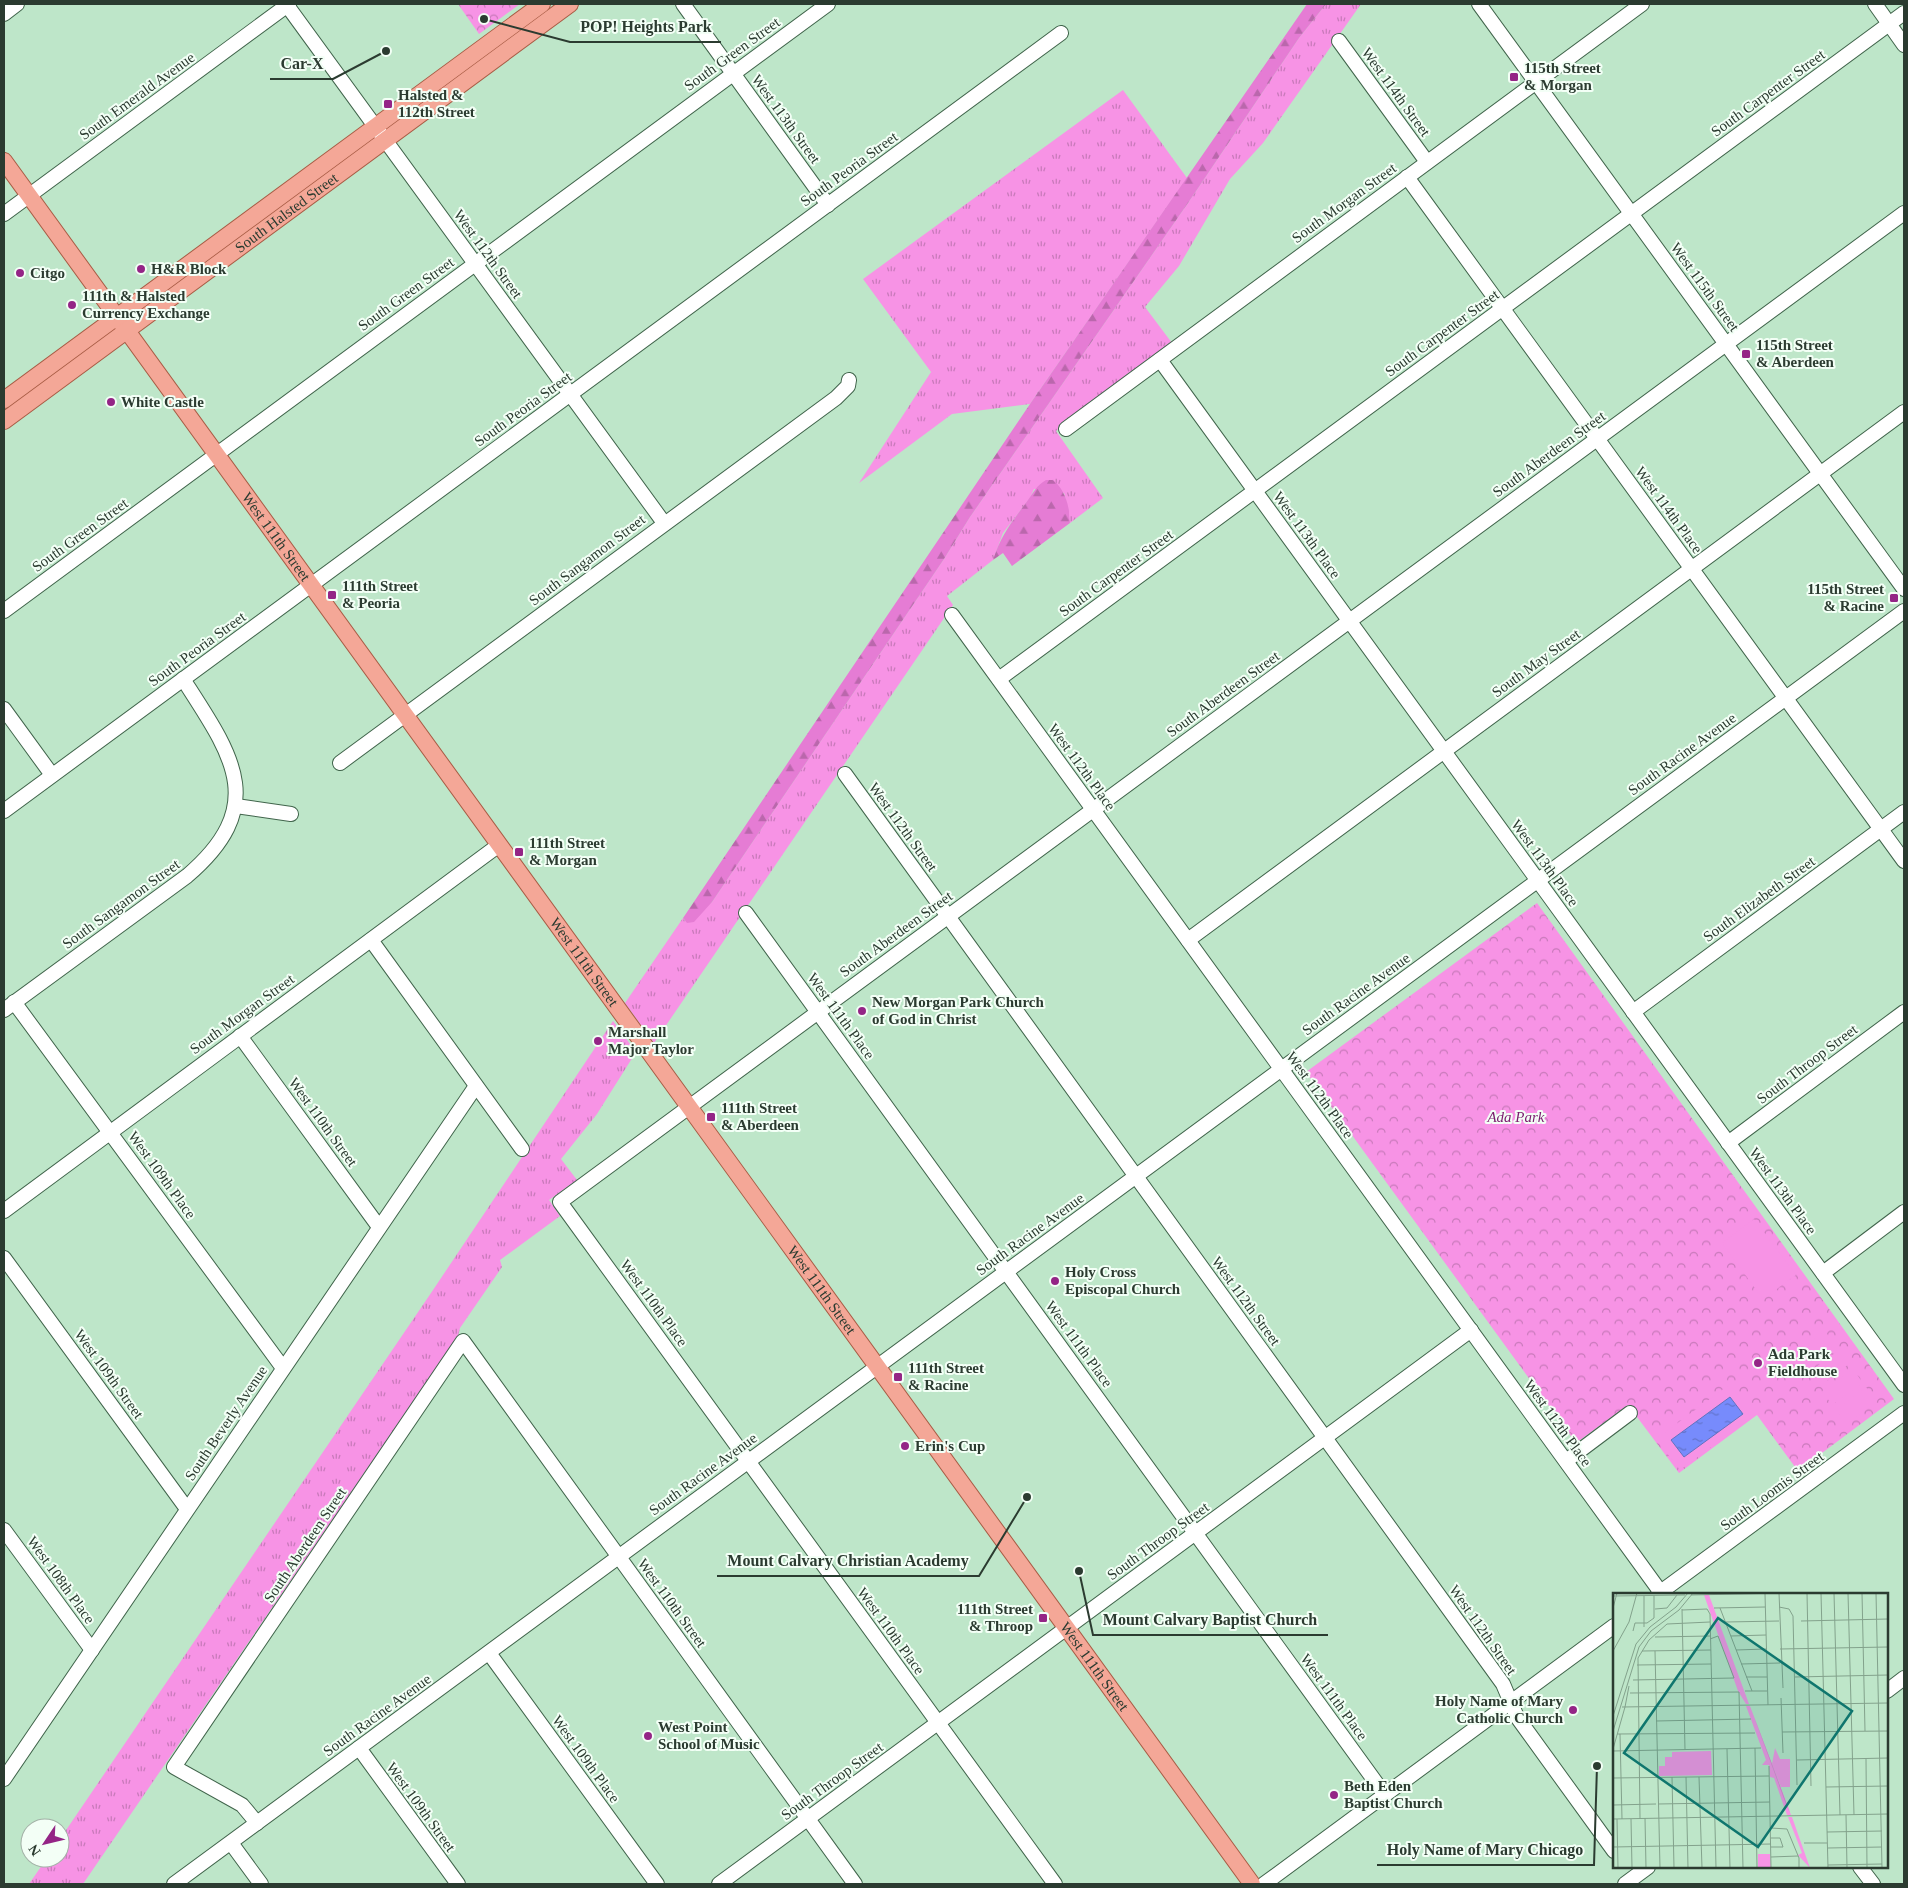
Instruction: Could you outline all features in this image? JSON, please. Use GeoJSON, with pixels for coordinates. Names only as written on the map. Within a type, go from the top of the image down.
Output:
{"type":"FeatureCollection","features":[{"type":"Feature","properties":{"kind":"main road","name":"South Halsted Street"},"geometry":{"type":"LineString","coordinates":[[4,421],[127,331],[542,4]]}},
{"type":"Feature","properties":{"kind":"main road","name":"South Halsted Street"},"geometry":{"type":"LineString","coordinates":[[4,400],[117,317],[380,133],[570,4]]}},
{"type":"Feature","properties":{"kind":"main road","name":"West 111th Street"},"geometry":{"type":"LineString","coordinates":[[4,161],[1252,1884]]}},
{"type":"Feature","properties":{"kind":"street"},"geometry":{"type":"LineString","coordinates":[[4,14],[18,4]]}},
{"type":"Feature","properties":{"kind":"street","name":"West 112th Street"},"geometry":{"type":"LineString","coordinates":[[288,4],[664,523]]}},
{"type":"Feature","properties":{"kind":"street","name":"South Emerald Avenue"},"geometry":{"type":"LineString","coordinates":[[4,214],[288,4]]}},
{"type":"Feature","properties":{"kind":"street","name":"West 113th Street"},"geometry":{"type":"LineString","coordinates":[[683,4],[828,204]]}},
{"type":"Feature","properties":{"kind":"street","name":"South Green Street"},"geometry":{"type":"LineString","coordinates":[[4,611],[828,4]]}},
{"type":"Feature","properties":{"kind":"street","name":"West 115th Street"},"geometry":{"type":"LineString","coordinates":[[1479,4],[1904,589]]}},
{"type":"Feature","properties":{"kind":"street","name":"South Morgan Street"},"geometry":{"type":"LineString","coordinates":[[1066,429],[1642,4]]}},
{"type":"Feature","properties":{"kind":"street"},"geometry":{"type":"LineString","coordinates":[[1875,4],[1904,44]]}},
{"type":"Feature","properties":{"kind":"street","name":"South Carpenter Street"},"geometry":{"type":"LineString","coordinates":[[998,679],[1904,13]]}},
{"type":"Feature","properties":{"kind":"street","name":"South Peoria Street"},"geometry":{"type":"LineString","coordinates":[[4,811],[1061,33]]}},
{"type":"Feature","properties":{"kind":"street","name":"West 114th Street"},"geometry":{"type":"LineString","coordinates":[[1338,41],[1427,162]]}},
{"type":"Feature","properties":{"kind":"street","name":"West 114th Place"},"geometry":{"type":"LineString","coordinates":[[1407,177],[1904,862]]}},
{"type":"Feature","properties":{"kind":"street","name":"South Aberdeen Street"},"geometry":{"type":"LineString","coordinates":[[560,1202],[1904,213]]}},
{"type":"Feature","properties":{"kind":"street","name":"West 113th Place"},"geometry":{"type":"LineString","coordinates":[[1160,360],[1904,1385]]}},
{"type":"Feature","properties":{"kind":"street","name":"South Sangamon Street"},"geometry":{"type":"LineString","coordinates":[[340,763],[836,398],[843,392],[850,380]]}},
{"type":"Feature","properties":{"kind":"street","name":"South May Street"},"geometry":{"type":"LineString","coordinates":[[1188,940],[1904,412]]}},
{"type":"Feature","properties":{"kind":"street","name":"South Racine Avenue"},"geometry":{"type":"LineString","coordinates":[[174,1884],[1904,611]]}},
{"type":"Feature","properties":{"kind":"street","name":"West 112th Place"},"geometry":{"type":"LineString","coordinates":[[952,615],[1566,1461],[1659,1593]]}},
{"type":"Feature","properties":{"kind":"street"},"geometry":{"type":"LineString","coordinates":[[183,679],[226,750],[233,772],[236,806],[291,814]]}},
{"type":"Feature","properties":{"kind":"street"},"geometry":{"type":"LineString","coordinates":[[4,709],[52,775]]}},
{"type":"Feature","properties":{"kind":"street","name":"West 112th Street"},"geometry":{"type":"LineString","coordinates":[[845,774],[1503,1684],[1517,1717],[1613,1850]]}},
{"type":"Feature","properties":{"kind":"street","name":"South Sangamon Street"},"geometry":{"type":"LineString","coordinates":[[9,1006],[200,865],[220,840],[236,806]]}},
{"type":"Feature","properties":{"kind":"street","name":"South Elizabeth Street"},"geometry":{"type":"LineString","coordinates":[[1633,1012],[1904,812]]}},
{"type":"Feature","properties":{"kind":"street","name":"South Morgan Street"},"geometry":{"type":"LineString","coordinates":[[4,1211],[499,845]]}},
{"type":"Feature","properties":{"kind":"street","name":"West 111th Place"},"geometry":{"type":"LineString","coordinates":[[746,912],[1385,1795]]}},
{"type":"Feature","properties":{"kind":"street"},"geometry":{"type":"LineString","coordinates":[[371,940],[522,1149]]}},
{"type":"Feature","properties":{"kind":"street","name":"West 109th Place"},"geometry":{"type":"LineString","coordinates":[[9,1006],[110,1132],[283,1368]]}},
{"type":"Feature","properties":{"kind":"street","name":"South Throop Street"},"geometry":{"type":"LineString","coordinates":[[1728,1143],[1904,1012]]}},
{"type":"Feature","properties":{"kind":"street","name":"West 110th Street"},"geometry":{"type":"LineString","coordinates":[[240,1036],[379,1227]]}},
{"type":"Feature","properties":{"kind":"street","name":"South Beverly Avenue"},"geometry":{"type":"LineString","coordinates":[[4,1779],[476,1086]]}},
{"type":"Feature","properties":{"kind":"street","name":"West 110th Place"},"geometry":{"type":"LineString","coordinates":[[560,1202],[1055,1884]]}},
{"type":"Feature","properties":{"kind":"street"},"geometry":{"type":"LineString","coordinates":[[1822,1273],[1904,1212]]}},
{"type":"Feature","properties":{"kind":"street","name":"West 109th Street"},"geometry":{"type":"LineString","coordinates":[[4,1258],[187,1509]]}},
{"type":"Feature","properties":{"kind":"street","name":"South Throop Street"},"geometry":{"type":"LineString","coordinates":[[719,1884],[1471,1330]]}},
{"type":"Feature","properties":{"kind":"street","name":"South Aberdeen Street"},"geometry":{"type":"LineString","coordinates":[[257,1823],[242,1805],[174,1767],[462,1341]]}},
{"type":"Feature","properties":{"kind":"street","name":"West 110th Street"},"geometry":{"type":"LineString","coordinates":[[462,1341],[855,1884]]}},
{"type":"Feature","properties":{"kind":"street"},"geometry":{"type":"LineString","coordinates":[[1566,1461],[1630,1413]]}},
{"type":"Feature","properties":{"kind":"street","name":"South Loomis Street"},"geometry":{"type":"LineString","coordinates":[[1661,1593],[1904,1413]]}},
{"type":"Feature","properties":{"kind":"street","name":"West 108th Place"},"geometry":{"type":"LineString","coordinates":[[4,1530],[92,1650]]}},
{"type":"Feature","properties":{"kind":"street"},"geometry":{"type":"LineString","coordinates":[[1264,1884],[1613,1627]]}},
{"type":"Feature","properties":{"kind":"street","name":"West 109th Place"},"geometry":{"type":"LineString","coordinates":[[489,1653],[657,1884]]}},
{"type":"Feature","properties":{"kind":"street"},"geometry":{"type":"LineString","coordinates":[[1888,1690],[1904,1678]]}},
{"type":"Feature","properties":{"kind":"street","name":"West 109th Street"},"geometry":{"type":"LineString","coordinates":[[359,1748],[458,1884]]}},
{"type":"Feature","properties":{"kind":"street"},"geometry":{"type":"LineString","coordinates":[[231,1843],[261,1884]]}},
{"type":"Feature","properties":{"kind":"street"},"geometry":{"type":"LineString","coordinates":[[1631,1878],[1646,1868]]}},
{"type":"Feature","properties":{"kind":"street"},"geometry":{"type":"LineString","coordinates":[[1861,1868],[1873,1884]]}},
{"type":"Feature","properties":{"kind":"green space"},"geometry":{"type":"Polygon","coordinates":[[[458,4],[520,4],[479,34],[458,4]]]}},
{"type":"Feature","properties":{"kind":"green space"},"geometry":{"type":"Polygon","coordinates":[[[1307,4],[1326,4],[1299,38],[1188,203],[970,517],[944,559],[712,902],[694,922],[687,923],[683,918],[1030,404],[1307,4]]]}},
{"type":"Feature","properties":{"kind":"green space"},"geometry":{"type":"Polygon","coordinates":[[[1326,4],[1361,4],[1263,143],[1230,179],[1179,266],[1145,307],[1172,343],[1056,431],[1103,498],[1070,523],[1064,493],[1034,489],[1030,498],[1003,533],[993,560],[947,596],[953,605],[654,1043],[625,1003],[683,918],[685,921],[712,902],[944,559],[970,517],[1188,203],[1299,38],[1326,4]]]}},
{"type":"Feature","properties":{"kind":"green space"},"geometry":{"type":"Polygon","coordinates":[[[1123,90],[1187,178],[1030,404],[952,414],[859,483],[931,372],[863,279],[1123,90]]]}},
{"type":"Feature","properties":{"kind":"green space"},"geometry":{"type":"Polygon","coordinates":[[[1046,480],[1055,482],[1066,498],[1070,523],[1012,566],[1003,553],[993,560],[1008,528],[1036,489],[1046,480]]]}},
{"type":"Feature","properties":{"kind":"green space","name":"Ada Park"},"geometry":{"type":"Polygon","coordinates":[[[1537,903],[1894,1399],[1798,1471],[1757,1415],[1679,1473],[1628,1405],[1576,1443],[1306,1072],[1537,903]]]}},
{"type":"Feature","properties":{"kind":"green space"},"geometry":{"type":"Polygon","coordinates":[[[613,1021],[636,1052],[597,1114],[561,1159],[577,1180],[549,1200],[560,1216],[500,1260],[502,1267],[460,1328],[458,1336],[83,1884],[29,1884],[40,1868],[70,1868],[70,1824],[431,1293],[613,1021]]]}},
{"type":"Feature","properties":{"kind":"green space"},"geometry":{"type":"Polygon","coordinates":[[[1754,1219],[1796,1275],[1763,1299],[1722,1243],[1754,1219]]]}},
{"type":"Feature","properties":{"kind":"green space"},"geometry":{"type":"Polygon","coordinates":[[[1825,1331],[1835,1345],[1805,1367],[1794,1353],[1825,1331]]]}},
{"type":"Feature","properties":{"kind":"green space"},"geometry":{"type":"Polygon","coordinates":[[[1839,1350],[1849,1364],[1819,1387],[1809,1372],[1839,1350]]]}},
{"type":"Feature","properties":{"kind":"green space"},"geometry":{"type":"Polygon","coordinates":[[[1853,1369],[1863,1383],[1832,1405],[1822,1391],[1853,1369]]]}},
{"type":"Feature","properties":{"kind":"green space"},"geometry":{"type":"Polygon","coordinates":[[[1730,1384],[1753,1416],[1680,1470],[1656,1439],[1730,1384]],[[1730,1397],[1684,1457],[1743,1414],[1730,1397]]]}},
{"type":"Feature","properties":{"kind":"green space"},"geometry":{"type":"Polygon","coordinates":[[[1866,1387],[1877,1402],[1846,1424],[1836,1410],[1866,1387]]]}},
{"type":"Feature","properties":{"kind":"water"},"geometry":{"type":"Polygon","coordinates":[[[1730,1397],[1743,1414],[1684,1457],[1671,1440],[1730,1397]]]}},
{"type":"Feature","properties":{"kind":"place","name":"POP! Heights Park"},"geometry":{"type":"Point","coordinates":[484,19]}},
{"type":"Feature","properties":{"kind":"place","name":"Car-X"},"geometry":{"type":"Point","coordinates":[386,51]}},
{"type":"Feature","properties":{"kind":"place","name":"115th Street & Morgan"},"geometry":{"type":"Point","coordinates":[1514,77]}},
{"type":"Feature","properties":{"kind":"place","name":"Halsted & 112th Street"},"geometry":{"type":"Point","coordinates":[388,104]}},
{"type":"Feature","properties":{"kind":"place","name":"H&R Block"},"geometry":{"type":"Point","coordinates":[141,269]}},
{"type":"Feature","properties":{"kind":"place","name":"Citgo"},"geometry":{"type":"Point","coordinates":[20,273]}},
{"type":"Feature","properties":{"kind":"place","name":"111th & Halsted Currency Exchange"},"geometry":{"type":"Point","coordinates":[72,305]}},
{"type":"Feature","properties":{"kind":"place","name":"115th Street & Aberdeen"},"geometry":{"type":"Point","coordinates":[1746,354]}},
{"type":"Feature","properties":{"kind":"place","name":"White Castle"},"geometry":{"type":"Point","coordinates":[111,402]}},
{"type":"Feature","properties":{"kind":"place","name":"111th Street & Peoria"},"geometry":{"type":"Point","coordinates":[332,595]}},
{"type":"Feature","properties":{"kind":"place","name":"115th Street & Racine"},"geometry":{"type":"Point","coordinates":[1894,598]}},
{"type":"Feature","properties":{"kind":"place","name":"111th Street & Morgan"},"geometry":{"type":"Point","coordinates":[519,852]}},
{"type":"Feature","properties":{"kind":"place","name":"New Morgan Park Church of God in Christ"},"geometry":{"type":"Point","coordinates":[862,1011]}},
{"type":"Feature","properties":{"kind":"place","name":"Marshall Major Taylor"},"geometry":{"type":"Point","coordinates":[598,1041]}},
{"type":"Feature","properties":{"kind":"place","name":"111th Street & Aberdeen"},"geometry":{"type":"Point","coordinates":[711,1117]}},
{"type":"Feature","properties":{"kind":"place","name":"Holy Cross Episcopal Church"},"geometry":{"type":"Point","coordinates":[1055,1281]}},
{"type":"Feature","properties":{"kind":"place","name":"Ada Park Fieldhouse"},"geometry":{"type":"Point","coordinates":[1758,1363]}},
{"type":"Feature","properties":{"kind":"place","name":"111th Street & Racine"},"geometry":{"type":"Point","coordinates":[898,1377]}},
{"type":"Feature","properties":{"kind":"place","name":"Erin's Cup"},"geometry":{"type":"Point","coordinates":[905,1446]}},
{"type":"Feature","properties":{"kind":"place","name":"Mount Calvary Christian Academy"},"geometry":{"type":"Point","coordinates":[1027,1497]}},
{"type":"Feature","properties":{"kind":"place","name":"Mount Calvary Baptist Church"},"geometry":{"type":"Point","coordinates":[1079,1571]}},
{"type":"Feature","properties":{"kind":"place","name":"111th Street & Throop"},"geometry":{"type":"Point","coordinates":[1043,1618]}},
{"type":"Feature","properties":{"kind":"place","name":"Holy Name of Mary Catholic Church"},"geometry":{"type":"Point","coordinates":[1573,1710]}},
{"type":"Feature","properties":{"kind":"place","name":"West Point School of Music"},"geometry":{"type":"Point","coordinates":[648,1736]}},
{"type":"Feature","properties":{"kind":"place","name":"Holy Name of Mary Chicago"},"geometry":{"type":"Point","coordinates":[1597,1766]}},
{"type":"Feature","properties":{"kind":"place","name":"Beth Eden Baptist Church"},"geometry":{"type":"Point","coordinates":[1334,1795]}}]}
